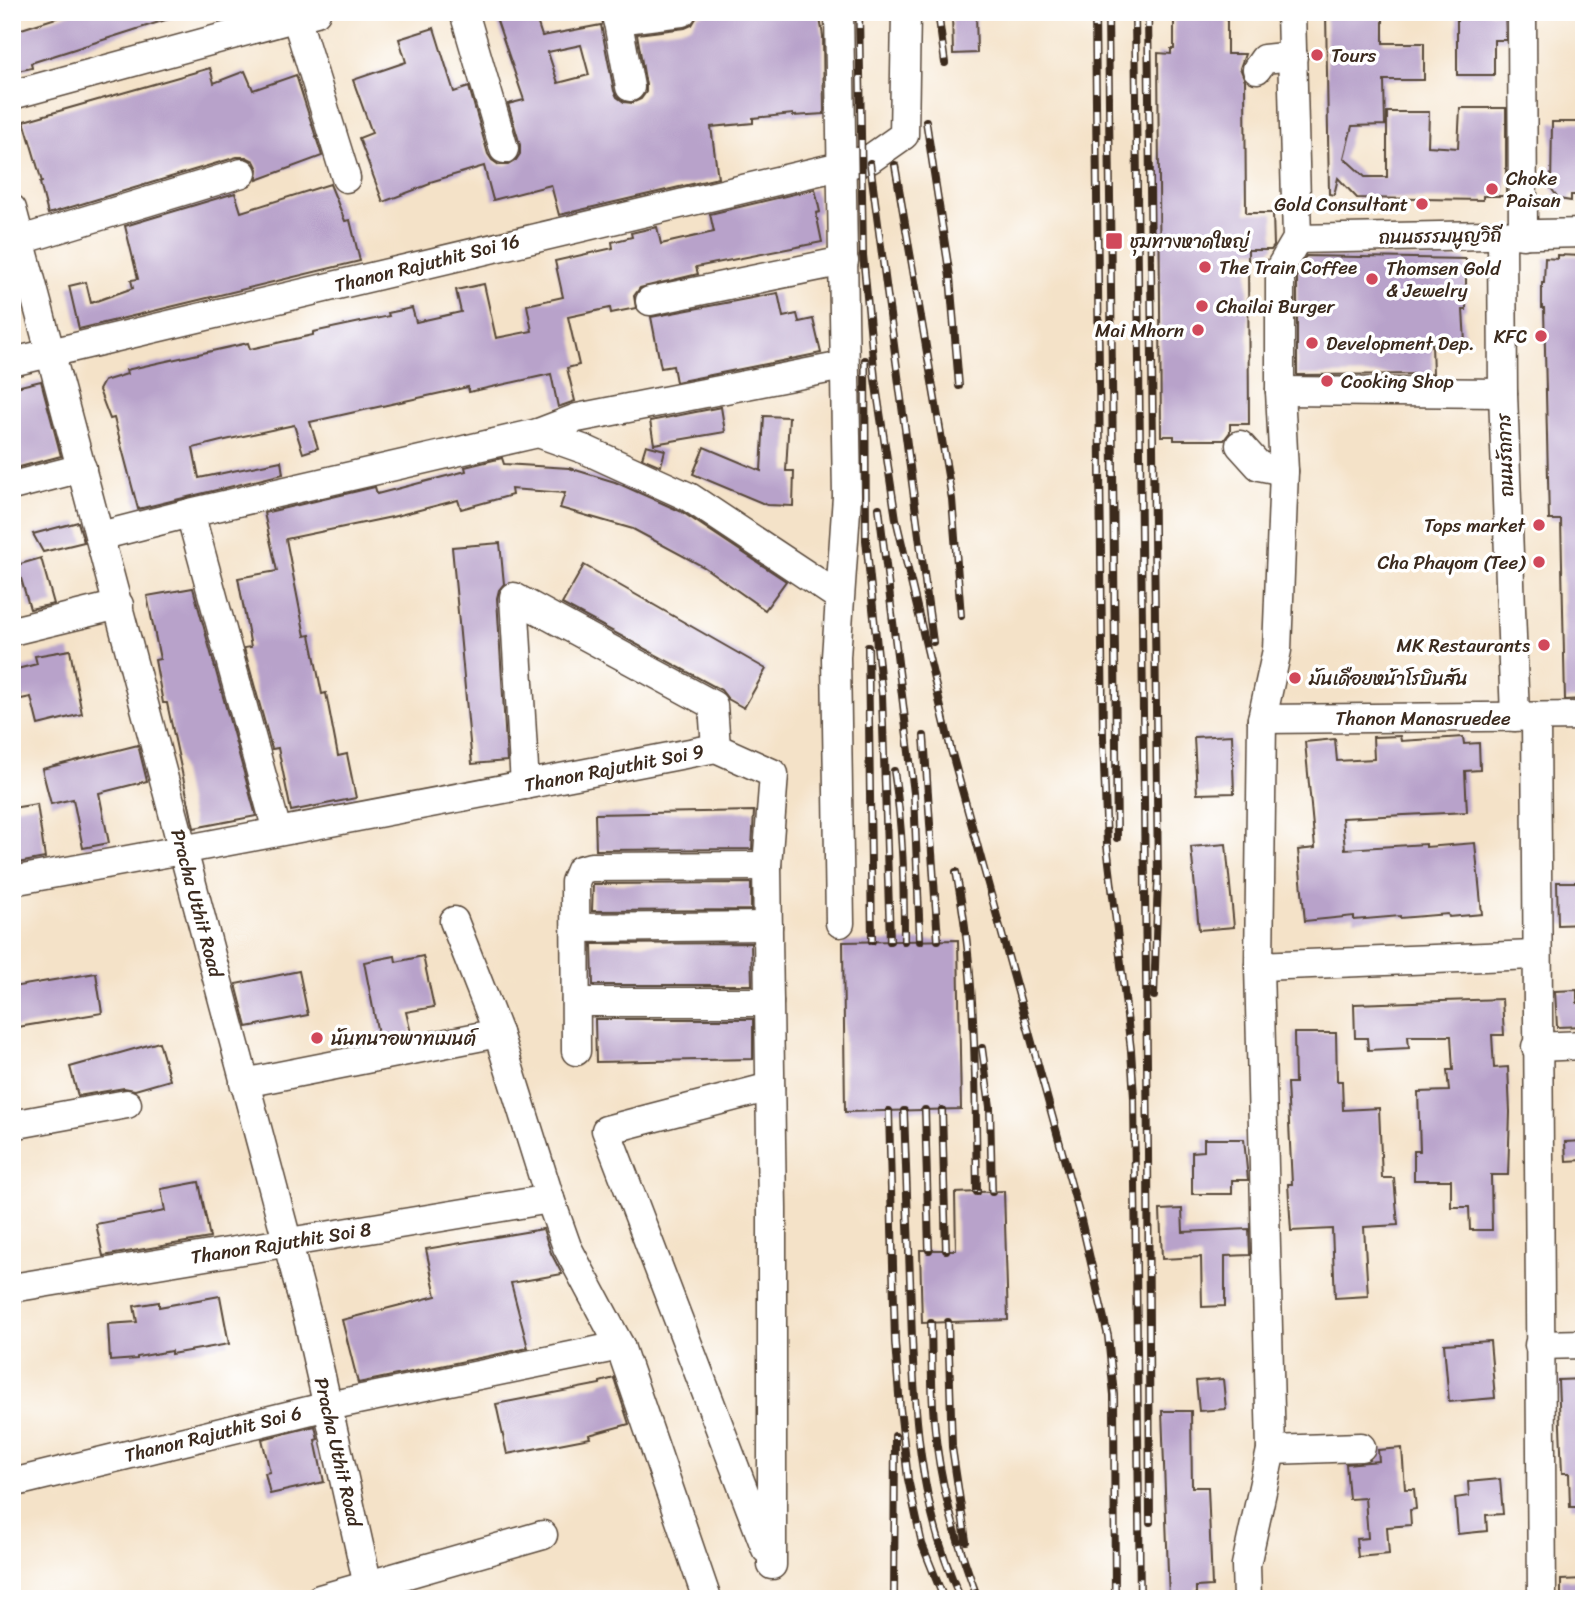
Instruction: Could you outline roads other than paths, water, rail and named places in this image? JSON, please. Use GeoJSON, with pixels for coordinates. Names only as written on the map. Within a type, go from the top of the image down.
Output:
{"type":"FeatureCollection","features":[{"type":"Feature","properties":{"kind":"street"},"geometry":{"type":"LineString","coordinates":[[464,12],[504,149]]}},
{"type":"Feature","properties":{"kind":"street"},"geometry":{"type":"LineString","coordinates":[[630,87],[617,16],[682,12]]}},
{"type":"Feature","properties":{"kind":"street"},"geometry":{"type":"LineString","coordinates":[[839,12],[847,496],[838,596],[836,657],[840,923]]}},
{"type":"Feature","properties":{"kind":"street","name":"Thanon Rajuthit Soi 16"},"geometry":{"type":"LineString","coordinates":[[12,362],[870,159],[904,135],[906,12]]}},
{"type":"Feature","properties":{"kind":"street"},"geometry":{"type":"LineString","coordinates":[[1247,1599],[1246,1565],[1271,1450],[1259,966],[1262,719],[1277,650],[1284,471],[1280,391],[1280,268],[1297,239],[1291,12]]}},
{"type":"Feature","properties":{"kind":"street","name":"ถนนรัถการ"},"geometry":{"type":"LineString","coordinates":[[1522,12],[1503,393],[1525,717],[1536,955],[1542,1599]]}},
{"type":"Feature","properties":{"kind":"street"},"geometry":{"type":"LineString","coordinates":[[12,95],[306,15],[346,178]]}},
{"type":"Feature","properties":{"kind":"street"},"geometry":{"type":"LineString","coordinates":[[1257,69],[1264,60],[1293,56]]}},
{"type":"Feature","properties":{"kind":"street"},"geometry":{"type":"LineString","coordinates":[[21,240],[242,173]]}},
{"type":"Feature","properties":{"kind":"street","name":"Pracha Uthit Road"},"geometry":{"type":"LineString","coordinates":[[12,209],[309,1323],[369,1592]]}},
{"type":"Feature","properties":{"kind":"street","name":"ถนนธรรมนูญวิถี"},"geometry":{"type":"LineString","coordinates":[[1297,239],[1584,233]]}},
{"type":"Feature","properties":{"kind":"street"},"geometry":{"type":"LineString","coordinates":[[650,301],[844,261]]}},
{"type":"Feature","properties":{"kind":"street"},"geometry":{"type":"LineString","coordinates":[[100,536],[538,433],[577,418],[844,366]]}},
{"type":"Feature","properties":{"kind":"street"},"geometry":{"type":"LineString","coordinates":[[1280,391],[1503,393]]}},
{"type":"Feature","properties":{"kind":"street"},"geometry":{"type":"LineString","coordinates":[[538,433],[586,450],[689,497],[838,596]]}},
{"type":"Feature","properties":{"kind":"street"},"geometry":{"type":"LineString","coordinates":[[1240,445],[1259,466],[1284,471]]}},
{"type":"Feature","properties":{"kind":"street"},"geometry":{"type":"LineString","coordinates":[[12,486],[82,468]]}},
{"type":"Feature","properties":{"kind":"street"},"geometry":{"type":"LineString","coordinates":[[190,513],[277,831]]}},
{"type":"Feature","properties":{"kind":"street"},"geometry":{"type":"LineString","coordinates":[[525,785],[514,597],[713,705],[716,748]]}},
{"type":"Feature","properties":{"kind":"street"},"geometry":{"type":"LineString","coordinates":[[12,631],[119,605]]}},
{"type":"Feature","properties":{"kind":"street","name":"Thanon Manasruedee"},"geometry":{"type":"LineString","coordinates":[[1262,719],[1584,716]]}},
{"type":"Feature","properties":{"kind":"street","name":"Thanon Rajuthit Soi 9"},"geometry":{"type":"LineString","coordinates":[[12,881],[716,748],[775,774],[767,866],[772,1209],[772,1565],[606,1130],[770,1087]]}},
{"type":"Feature","properties":{"kind":"street"},"geometry":{"type":"LineString","coordinates":[[576,1051],[577,874],[585,868],[767,866]]}},
{"type":"Feature","properties":{"kind":"street"},"geometry":{"type":"LineString","coordinates":[[454,921],[498,1033],[567,1247],[620,1346],[708,1599]]}},
{"type":"Feature","properties":{"kind":"street"},"geometry":{"type":"LineString","coordinates":[[576,928],[768,926]]}},
{"type":"Feature","properties":{"kind":"street"},"geometry":{"type":"LineString","coordinates":[[1259,966],[1536,955]]}},
{"type":"Feature","properties":{"kind":"street"},"geometry":{"type":"LineString","coordinates":[[576,1002],[769,1002]]}},
{"type":"Feature","properties":{"kind":"street"},"geometry":{"type":"LineString","coordinates":[[244,1083],[498,1033]]}},
{"type":"Feature","properties":{"kind":"street"},"geometry":{"type":"LineString","coordinates":[[1536,1046],[1584,1045]]}},
{"type":"Feature","properties":{"kind":"street"},"geometry":{"type":"LineString","coordinates":[[12,1125],[127,1104]]}},
{"type":"Feature","properties":{"kind":"street","name":"Thanon Rajuthit Soi 8"},"geometry":{"type":"LineString","coordinates":[[12,1288],[550,1199]]}},
{"type":"Feature","properties":{"kind":"street"},"geometry":{"type":"LineString","coordinates":[[1539,1345],[1584,1344]]}},
{"type":"Feature","properties":{"kind":"street","name":"Thanon Rajuthit Soi 6"},"geometry":{"type":"LineString","coordinates":[[12,1483],[328,1406],[620,1346]]}},
{"type":"Feature","properties":{"kind":"street"},"geometry":{"type":"LineString","coordinates":[[1271,1450],[1361,1447]]}},
{"type":"Feature","properties":{"kind":"street"},"geometry":{"type":"LineString","coordinates":[[320,1599],[369,1592],[543,1535]]}},
{"type":"Feature","properties":{"kind":"railway"},"geometry":{"type":"LineString","coordinates":[[859,12],[863,255],[875,379],[896,519],[951,750],[1081,1220],[1108,1336],[1114,1395],[1115,1599]]}},
{"type":"Feature","properties":{"kind":"railway"},"geometry":{"type":"LineString","coordinates":[[938,12],[945,63]]}},
{"type":"Feature","properties":{"kind":"railway"},"geometry":{"type":"LineString","coordinates":[[1095,12],[1103,738],[1107,845],[1131,1050],[1134,1098],[1140,1599]]}},
{"type":"Feature","properties":{"kind":"railway"},"geometry":{"type":"LineString","coordinates":[[1108,12],[1117,838]]}},
{"type":"Feature","properties":{"kind":"railway"},"geometry":{"type":"LineString","coordinates":[[1135,12],[1150,1522]]}},
{"type":"Feature","properties":{"kind":"railway"},"geometry":{"type":"LineString","coordinates":[[1148,12],[1158,880],[1154,996]]}},
{"type":"Feature","properties":{"kind":"railway"},"geometry":{"type":"LineString","coordinates":[[926,121],[950,277],[959,386]]}},
{"type":"Feature","properties":{"kind":"railway"},"geometry":{"type":"LineString","coordinates":[[870,163],[933,642]]}},
{"type":"Feature","properties":{"kind":"railway"},"geometry":{"type":"LineString","coordinates":[[895,165],[952,499],[961,616]]}},
{"type":"Feature","properties":{"kind":"railway"},"geometry":{"type":"LineString","coordinates":[[865,360],[866,540],[882,695],[890,941]]}},
{"type":"Feature","properties":{"kind":"railway"},"geometry":{"type":"LineString","coordinates":[[879,508],[914,793],[920,941]]}},
{"type":"Feature","properties":{"kind":"railway"},"geometry":{"type":"LineString","coordinates":[[868,647],[872,941]]}},
{"type":"Feature","properties":{"kind":"railway"},"geometry":{"type":"LineString","coordinates":[[924,736],[938,940]]}},
{"type":"Feature","properties":{"kind":"railway"},"geometry":{"type":"LineString","coordinates":[[894,771],[902,856],[904,941]]}},
{"type":"Feature","properties":{"kind":"railway"},"geometry":{"type":"LineString","coordinates":[[956,872],[971,992],[977,1192]]}},
{"type":"Feature","properties":{"kind":"railway"},"geometry":{"type":"LineString","coordinates":[[982,1048],[990,1107],[992,1192]]}},
{"type":"Feature","properties":{"kind":"railway"},"geometry":{"type":"LineString","coordinates":[[925,1110],[929,1250]]}},
{"type":"Feature","properties":{"kind":"railway"},"geometry":{"type":"LineString","coordinates":[[942,1110],[946,1250]]}},
{"type":"Feature","properties":{"kind":"railway"},"geometry":{"type":"LineString","coordinates":[[889,1111],[895,1342],[908,1479],[922,1544],[944,1599]]}},
{"type":"Feature","properties":{"kind":"railway"},"geometry":{"type":"LineString","coordinates":[[904,1111],[914,1382],[921,1456],[935,1529],[961,1599]]}},
{"type":"Feature","properties":{"kind":"railway"},"geometry":{"type":"LineString","coordinates":[[948,1322],[952,1447],[966,1541]]}},
{"type":"Feature","properties":{"kind":"railway"},"geometry":{"type":"LineString","coordinates":[[931,1323],[936,1443],[944,1489],[978,1599]]}},
{"type":"Feature","properties":{"kind":"railway"},"geometry":{"type":"LineString","coordinates":[[894,1599],[895,1436]]}},
{"type":"Feature","properties":{"kind":"place","name":"Tours"},"geometry":{"type":"Point","coordinates":[1317,55]}},
{"type":"Feature","properties":{"kind":"place","name":"Choke Paisan"},"geometry":{"type":"Point","coordinates":[1492,189]}},
{"type":"Feature","properties":{"kind":"place","name":"Gold Consultant"},"geometry":{"type":"Point","coordinates":[1422,204]}},
{"type":"Feature","properties":{"kind":"place","name":"ชุมทางหาดใหญ่"},"geometry":{"type":"Point","coordinates":[1114,241]}},
{"type":"Feature","properties":{"kind":"place","name":"The Train Coffee"},"geometry":{"type":"Point","coordinates":[1205,267]}},
{"type":"Feature","properties":{"kind":"place","name":"Thomsen Gold & Jewelry"},"geometry":{"type":"Point","coordinates":[1372,279]}},
{"type":"Feature","properties":{"kind":"place","name":"Chailai Burger"},"geometry":{"type":"Point","coordinates":[1202,306]}},
{"type":"Feature","properties":{"kind":"place","name":"Mai Mhorn"},"geometry":{"type":"Point","coordinates":[1198,330]}},
{"type":"Feature","properties":{"kind":"place","name":"KFC"},"geometry":{"type":"Point","coordinates":[1541,336]}},
{"type":"Feature","properties":{"kind":"place","name":"Development Dep."},"geometry":{"type":"Point","coordinates":[1312,343]}},
{"type":"Feature","properties":{"kind":"place","name":"Cooking Shop"},"geometry":{"type":"Point","coordinates":[1327,381]}},
{"type":"Feature","properties":{"kind":"place","name":"Tops market"},"geometry":{"type":"Point","coordinates":[1539,525]}},
{"type":"Feature","properties":{"kind":"place","name":"Cha Phayom (Tee)"},"geometry":{"type":"Point","coordinates":[1539,562]}},
{"type":"Feature","properties":{"kind":"place","name":"MK Restaurants"},"geometry":{"type":"Point","coordinates":[1544,645]}},
{"type":"Feature","properties":{"kind":"place","name":"มันเดือยหน้าโรบินสัน"},"geometry":{"type":"Point","coordinates":[1295,678]}},
{"type":"Feature","properties":{"kind":"place","name":"นันทนาอพาทเมนต์"},"geometry":{"type":"Point","coordinates":[317,1038]}}]}
